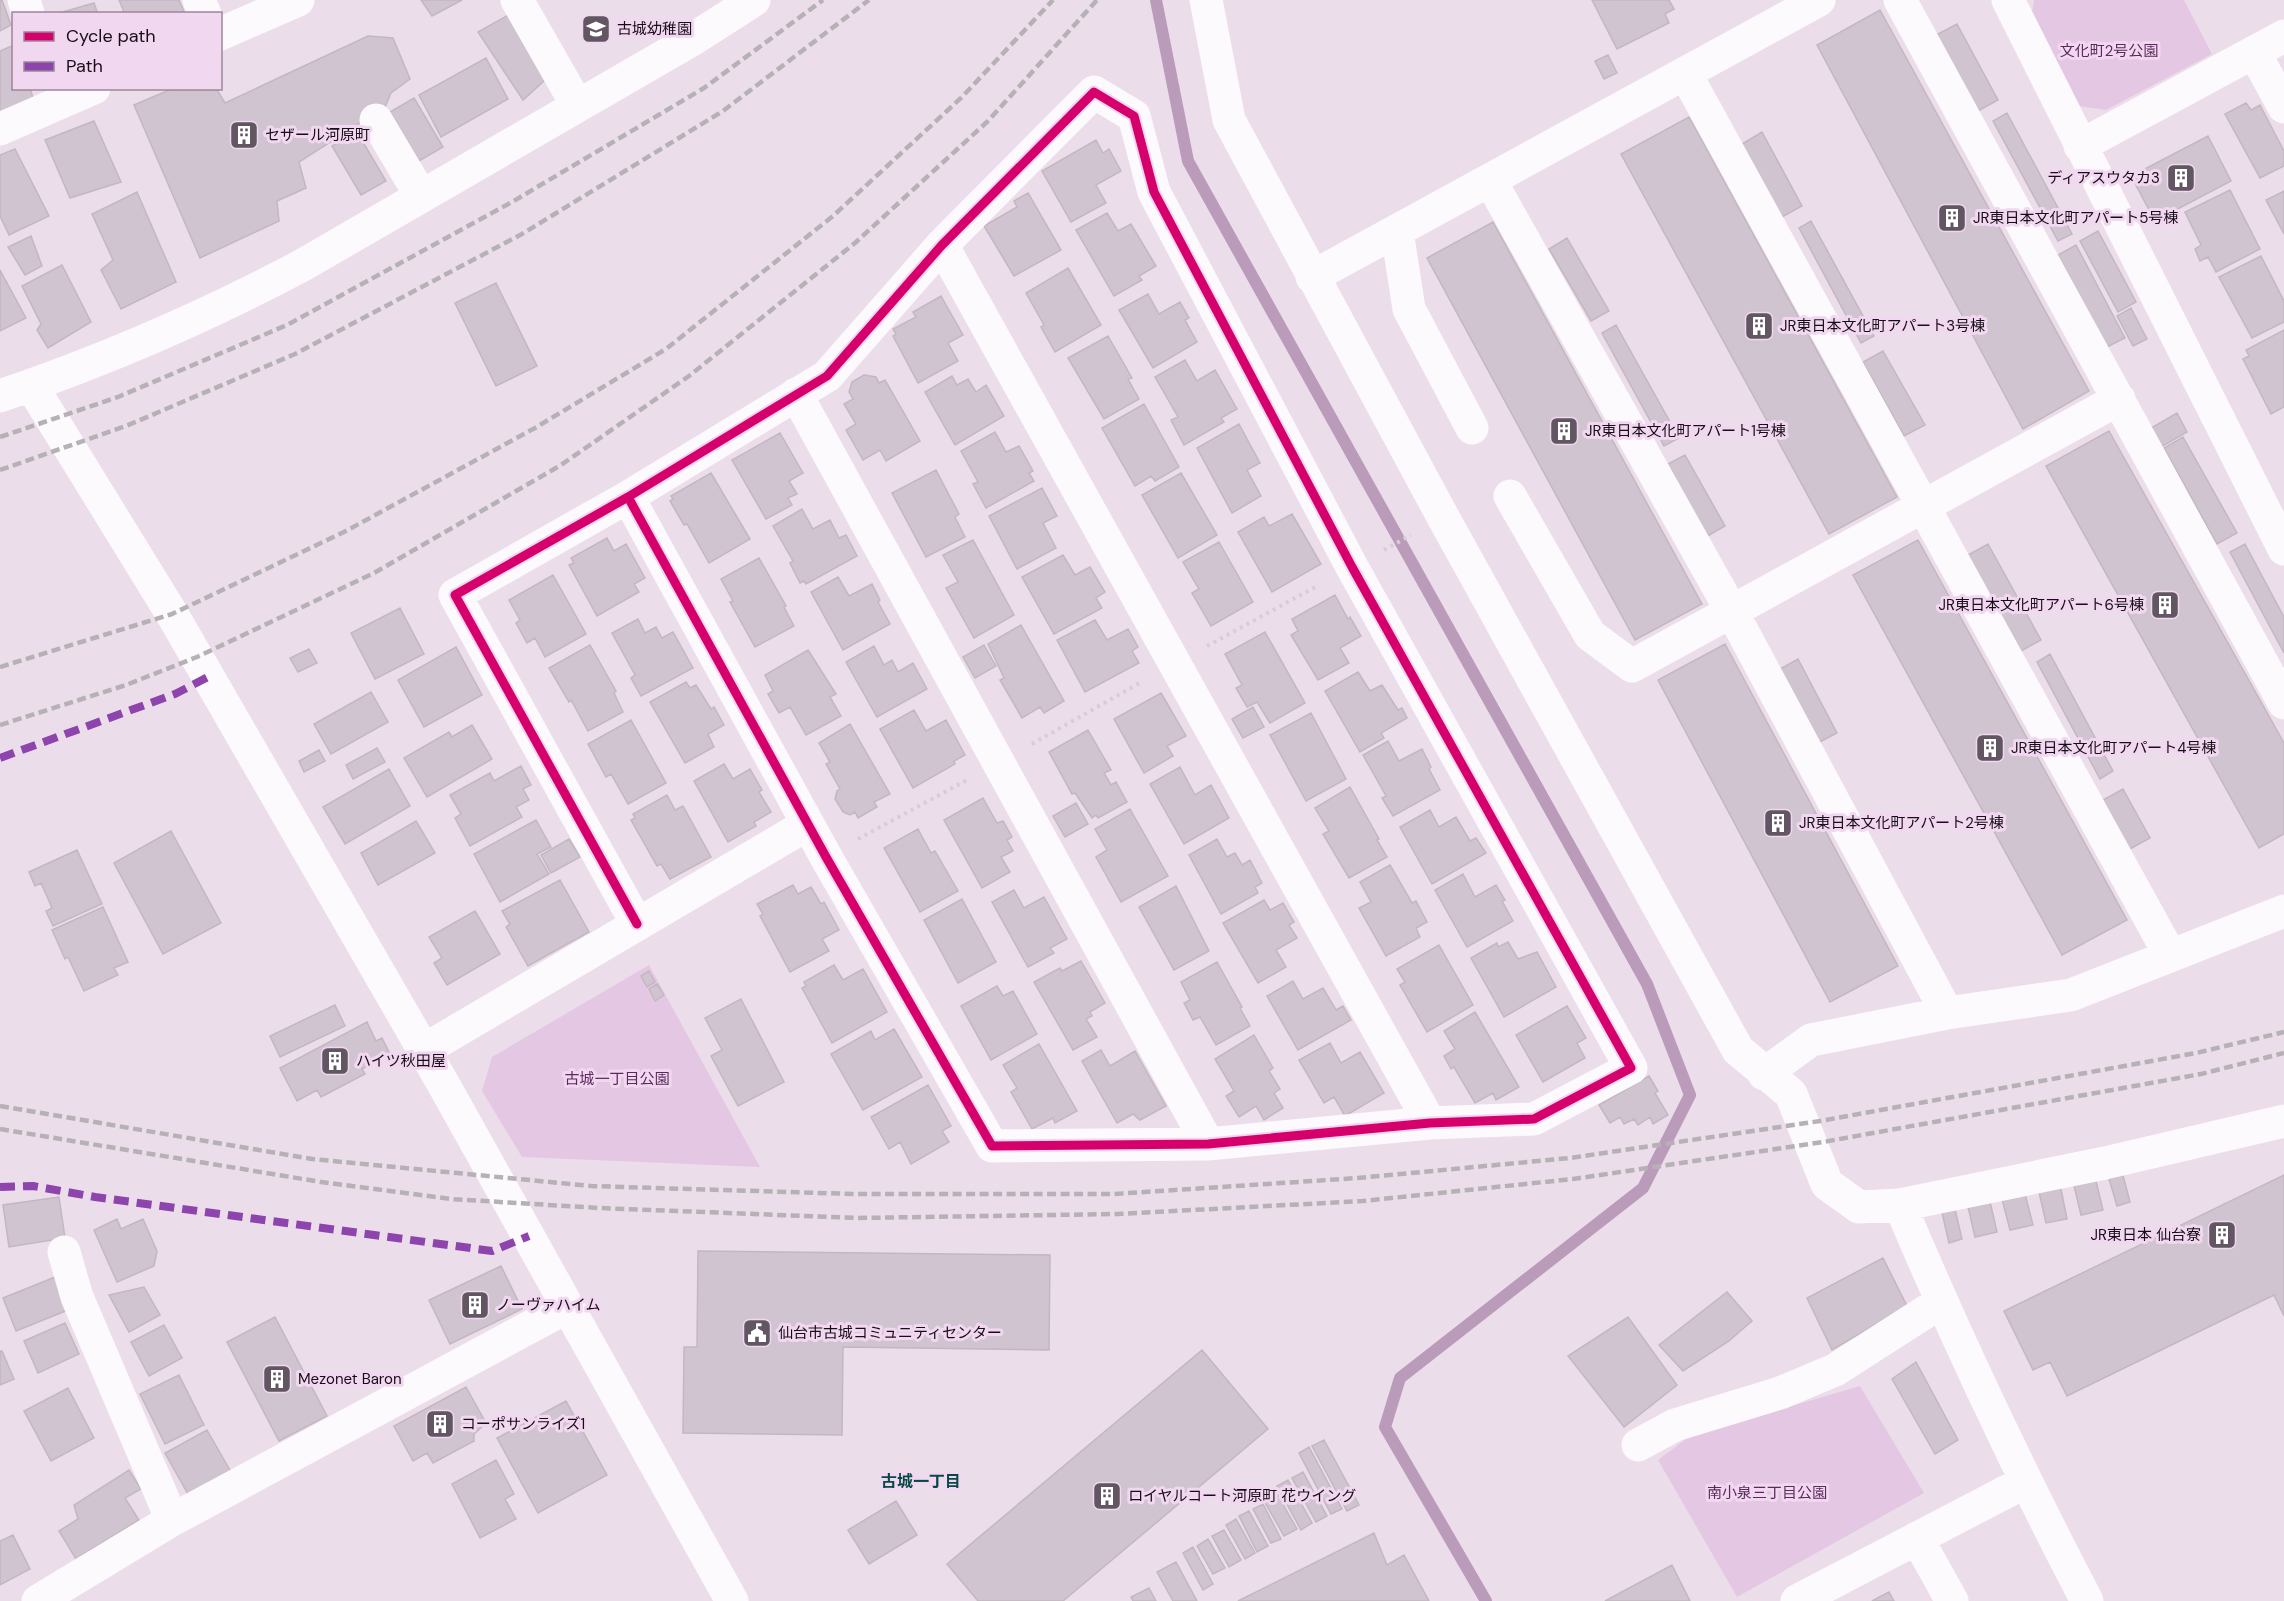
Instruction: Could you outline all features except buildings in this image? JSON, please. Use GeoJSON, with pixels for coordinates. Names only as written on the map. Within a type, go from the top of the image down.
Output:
{"type":"FeatureCollection","features":[{"type":"Feature","properties":{"kind":"street"},"geometry":{"type":"LineString","coordinates":[[222,33],[298,0]]}},
{"type":"Feature","properties":{"kind":"street"},"geometry":{"type":"LineString","coordinates":[[517,0],[577,105]]}},
{"type":"Feature","properties":{"kind":"street"},"geometry":{"type":"LineString","coordinates":[[0,396],[58,377],[243,297],[301,266],[690,41],[754,0]]}},
{"type":"Feature","properties":{"kind":"street"},"geometry":{"type":"LineString","coordinates":[[1206,0],[1229,120],[1312,277],[1732,1041],[1738,1050],[1764,1074],[1791,1094],[1827,1184],[1859,1207],[1900,1205],[2105,1163],[2284,1120]]}},
{"type":"Feature","properties":{"kind":"street"},"geometry":{"type":"LineString","coordinates":[[1312,277],[1819,0]]}},
{"type":"Feature","properties":{"kind":"street"},"geometry":{"type":"LineString","coordinates":[[1900,0],[2120,399],[2284,703]]}},
{"type":"Feature","properties":{"kind":"street"},"geometry":{"type":"LineString","coordinates":[[2008,0],[2080,146],[2273,500],[2284,549]]}},
{"type":"Feature","properties":{"kind":"street"},"geometry":{"type":"LineString","coordinates":[[2080,146],[2284,36]]}},
{"type":"Feature","properties":{"kind":"street"},"geometry":{"type":"LineString","coordinates":[[2254,52],[2284,107]]}},
{"type":"Feature","properties":{"kind":"street"},"geometry":{"type":"LineString","coordinates":[[1685,73],[2170,954]]}},
{"type":"Feature","properties":{"kind":"street"},"geometry":{"type":"LineString","coordinates":[[0,129],[54,97],[85,90]]}},
{"type":"Feature","properties":{"kind":"street"},"geometry":{"type":"LineString","coordinates":[[628,496],[808,824],[992,1146],[1208,1144],[1430,1124],[1534,1119],[1631,1068],[1365,560],[1154,192],[1134,116],[1094,92],[942,245],[827,376],[628,496],[455,595],[637,924]]}},
{"type":"Feature","properties":{"kind":"street"},"geometry":{"type":"LineString","coordinates":[[376,120],[421,196]]}},
{"type":"Feature","properties":{"kind":"street"},"geometry":{"type":"LineString","coordinates":[[1490,180],[1731,610],[1947,1013]]}},
{"type":"Feature","properties":{"kind":"street"},"geometry":{"type":"LineString","coordinates":[[1396,231],[1409,309],[1472,429]]}},
{"type":"Feature","properties":{"kind":"street"},"geometry":{"type":"LineString","coordinates":[[942,245],[1430,1124]]}},
{"type":"Feature","properties":{"kind":"street"},"geometry":{"type":"LineString","coordinates":[[32,386],[172,614],[424,1050],[732,1601]]}},
{"type":"Feature","properties":{"kind":"street"},"geometry":{"type":"LineString","coordinates":[[796,394],[1208,1144]]}},
{"type":"Feature","properties":{"kind":"street"},"geometry":{"type":"LineString","coordinates":[[1510,496],[1590,635],[1632,666],[2120,399]]}},
{"type":"Feature","properties":{"kind":"street"},"geometry":{"type":"LineString","coordinates":[[424,1050],[808,824]]}},
{"type":"Feature","properties":{"kind":"street"},"geometry":{"type":"LineString","coordinates":[[1764,1074],[1810,1041],[1947,1013],[2071,995],[2170,954],[2284,911]]}},
{"type":"Feature","properties":{"kind":"street"},"geometry":{"type":"LineString","coordinates":[[1900,1205],[1941,1302],[2025,1482],[2087,1601]]}},
{"type":"Feature","properties":{"kind":"street"},"geometry":{"type":"LineString","coordinates":[[64,1251],[77,1296],[172,1520]]}},
{"type":"Feature","properties":{"kind":"street"},"geometry":{"type":"LineString","coordinates":[[1638,1445],[1675,1425],[1780,1393],[1835,1370],[1941,1302]]}},
{"type":"Feature","properties":{"kind":"street"},"geometry":{"type":"LineString","coordinates":[[38,1601],[172,1520],[567,1307]]}},
{"type":"Feature","properties":{"kind":"street"},"geometry":{"type":"LineString","coordinates":[[1797,1601],[2025,1482]]}},
{"type":"Feature","properties":{"kind":"street"},"geometry":{"type":"LineString","coordinates":[[1917,1538],[1952,1601]]}},
{"type":"Feature","properties":{"kind":"path"},"geometry":{"type":"LineString","coordinates":[[1203,648],[1418,531]]}},
{"type":"Feature","properties":{"kind":"path"},"geometry":{"type":"LineString","coordinates":[[1023,749],[1151,677]]}},
{"type":"Feature","properties":{"kind":"path"},"geometry":{"type":"LineString","coordinates":[[850,844],[975,776]]}},
{"type":"Feature","properties":{"kind":"green space","name":"文化町2号公園"},"geometry":{"type":"Polygon","coordinates":[[[2034,0],[2184,0],[2212,54],[2106,110],[2079,106],[2032,13],[2034,0]]]}},
{"type":"Feature","properties":{"kind":"green space","name":"古城一丁目公園"},"geometry":{"type":"Polygon","coordinates":[[[649,965],[760,1167],[522,1157],[482,1091],[492,1057],[649,965]]]}},
{"type":"Feature","properties":{"kind":"green space","name":"南小泉三丁目公園"},"geometry":{"type":"Polygon","coordinates":[[[1860,1386],[1924,1493],[1737,1597],[1658,1460],[1690,1436],[1860,1386]]]}},
{"type":"Feature","properties":{"kind":"waterway"},"geometry":{"type":"LineString","coordinates":[[1156,0],[1188,161],[1647,984],[1690,1095],[1643,1188],[1400,1378],[1385,1427],[1486,1601]]}},
{"type":"Feature","properties":{"kind":"railway"},"geometry":{"type":"LineString","coordinates":[[0,437],[118,397],[287,325],[512,202],[704,88],[823,0]]}},
{"type":"Feature","properties":{"kind":"railway"},"geometry":{"type":"LineString","coordinates":[[0,470],[126,426],[295,354],[522,234],[723,111],[869,0]]}},
{"type":"Feature","properties":{"kind":"railway"},"geometry":{"type":"LineString","coordinates":[[0,667],[172,614],[344,532],[535,428],[666,349],[833,216],[962,97],[1053,0]]}},
{"type":"Feature","properties":{"kind":"railway"},"geometry":{"type":"LineString","coordinates":[[0,725],[126,685],[197,657],[374,573],[561,465],[689,376],[855,243],[988,121],[1097,0]]}},
{"type":"Feature","properties":{"kind":"railway"},"geometry":{"type":"LineString","coordinates":[[0,1106],[312,1159],[591,1186],[854,1194],[1114,1194],[1358,1178],[1570,1158],[1820,1121],[2196,1053],[2284,1032]]}},
{"type":"Feature","properties":{"kind":"railway"},"geometry":{"type":"LineString","coordinates":[[0,1129],[321,1182],[451,1199],[599,1208],[858,1218],[1117,1214],[1363,1201],[1573,1179],[1823,1142],[2201,1074],[2284,1053]]}},
{"type":"Feature","properties":{"kind":"marked path"},"geometry":{"type":"LineString","coordinates":[[0,758],[175,694],[208,677]]}},
{"type":"Feature","properties":{"kind":"marked path"},"geometry":{"type":"LineString","coordinates":[[0,1187],[33,1186],[95,1197],[492,1251],[529,1236]]}},
{"type":"Feature","properties":{"kind":"cycle path"},"geometry":{"type":"LineString","coordinates":[[628,497],[826,857],[992,1146],[1208,1144],[1430,1123],[1534,1119],[1631,1068],[1352,567],[1154,192],[1134,116],[1094,92],[942,245],[827,376],[628,497],[455,595],[637,924]]}},
{"type":"Feature","properties":{"kind":"place","name":"古城幼稚園"},"geometry":{"type":"Point","coordinates":[596,29]}},
{"type":"Feature","properties":{"kind":"place","name":"セザール河原町"},"geometry":{"type":"Point","coordinates":[244,135]}},
{"type":"Feature","properties":{"kind":"place","name":"ディアスウタカ3"},"geometry":{"type":"Point","coordinates":[2181,178]}},
{"type":"Feature","properties":{"kind":"place","name":"JR東日本文化町アパート5号棟"},"geometry":{"type":"Point","coordinates":[1952,218]}},
{"type":"Feature","properties":{"kind":"place","name":"JR東日本文化町アパート3号棟"},"geometry":{"type":"Point","coordinates":[1759,326]}},
{"type":"Feature","properties":{"kind":"place","name":"JR東日本文化町アパート1号棟"},"geometry":{"type":"Point","coordinates":[1564,431]}},
{"type":"Feature","properties":{"kind":"place","name":"JR東日本文化町アパート6号棟"},"geometry":{"type":"Point","coordinates":[2165,605]}},
{"type":"Feature","properties":{"kind":"place","name":"JR東日本文化町アパート4号棟"},"geometry":{"type":"Point","coordinates":[1990,748]}},
{"type":"Feature","properties":{"kind":"place","name":"JR東日本文化町アパート2号棟"},"geometry":{"type":"Point","coordinates":[1778,823]}},
{"type":"Feature","properties":{"kind":"place","name":"ハイツ秋田屋"},"geometry":{"type":"Point","coordinates":[335,1061]}},
{"type":"Feature","properties":{"kind":"place","name":"JR東日本 仙台寮"},"geometry":{"type":"Point","coordinates":[2222,1235]}},
{"type":"Feature","properties":{"kind":"place","name":"ノーヴァハイム"},"geometry":{"type":"Point","coordinates":[475,1305]}},
{"type":"Feature","properties":{"kind":"place","name":"仙台市古城コミュニティセンター"},"geometry":{"type":"Point","coordinates":[757,1333]}},
{"type":"Feature","properties":{"kind":"place","name":"Mezonet Baron"},"geometry":{"type":"Point","coordinates":[277,1379]}},
{"type":"Feature","properties":{"kind":"place","name":"コーポサンライズ1"},"geometry":{"type":"Point","coordinates":[440,1424]}},
{"type":"Feature","properties":{"kind":"place","name":"ロイヤルコート河原町 花ウイング"},"geometry":{"type":"Point","coordinates":[1107,1496]}},
{"type":"Feature","properties":{"kind":"district","name":"古城一丁目"},"geometry":{"type":"Point","coordinates":[921,1481]}}]}
